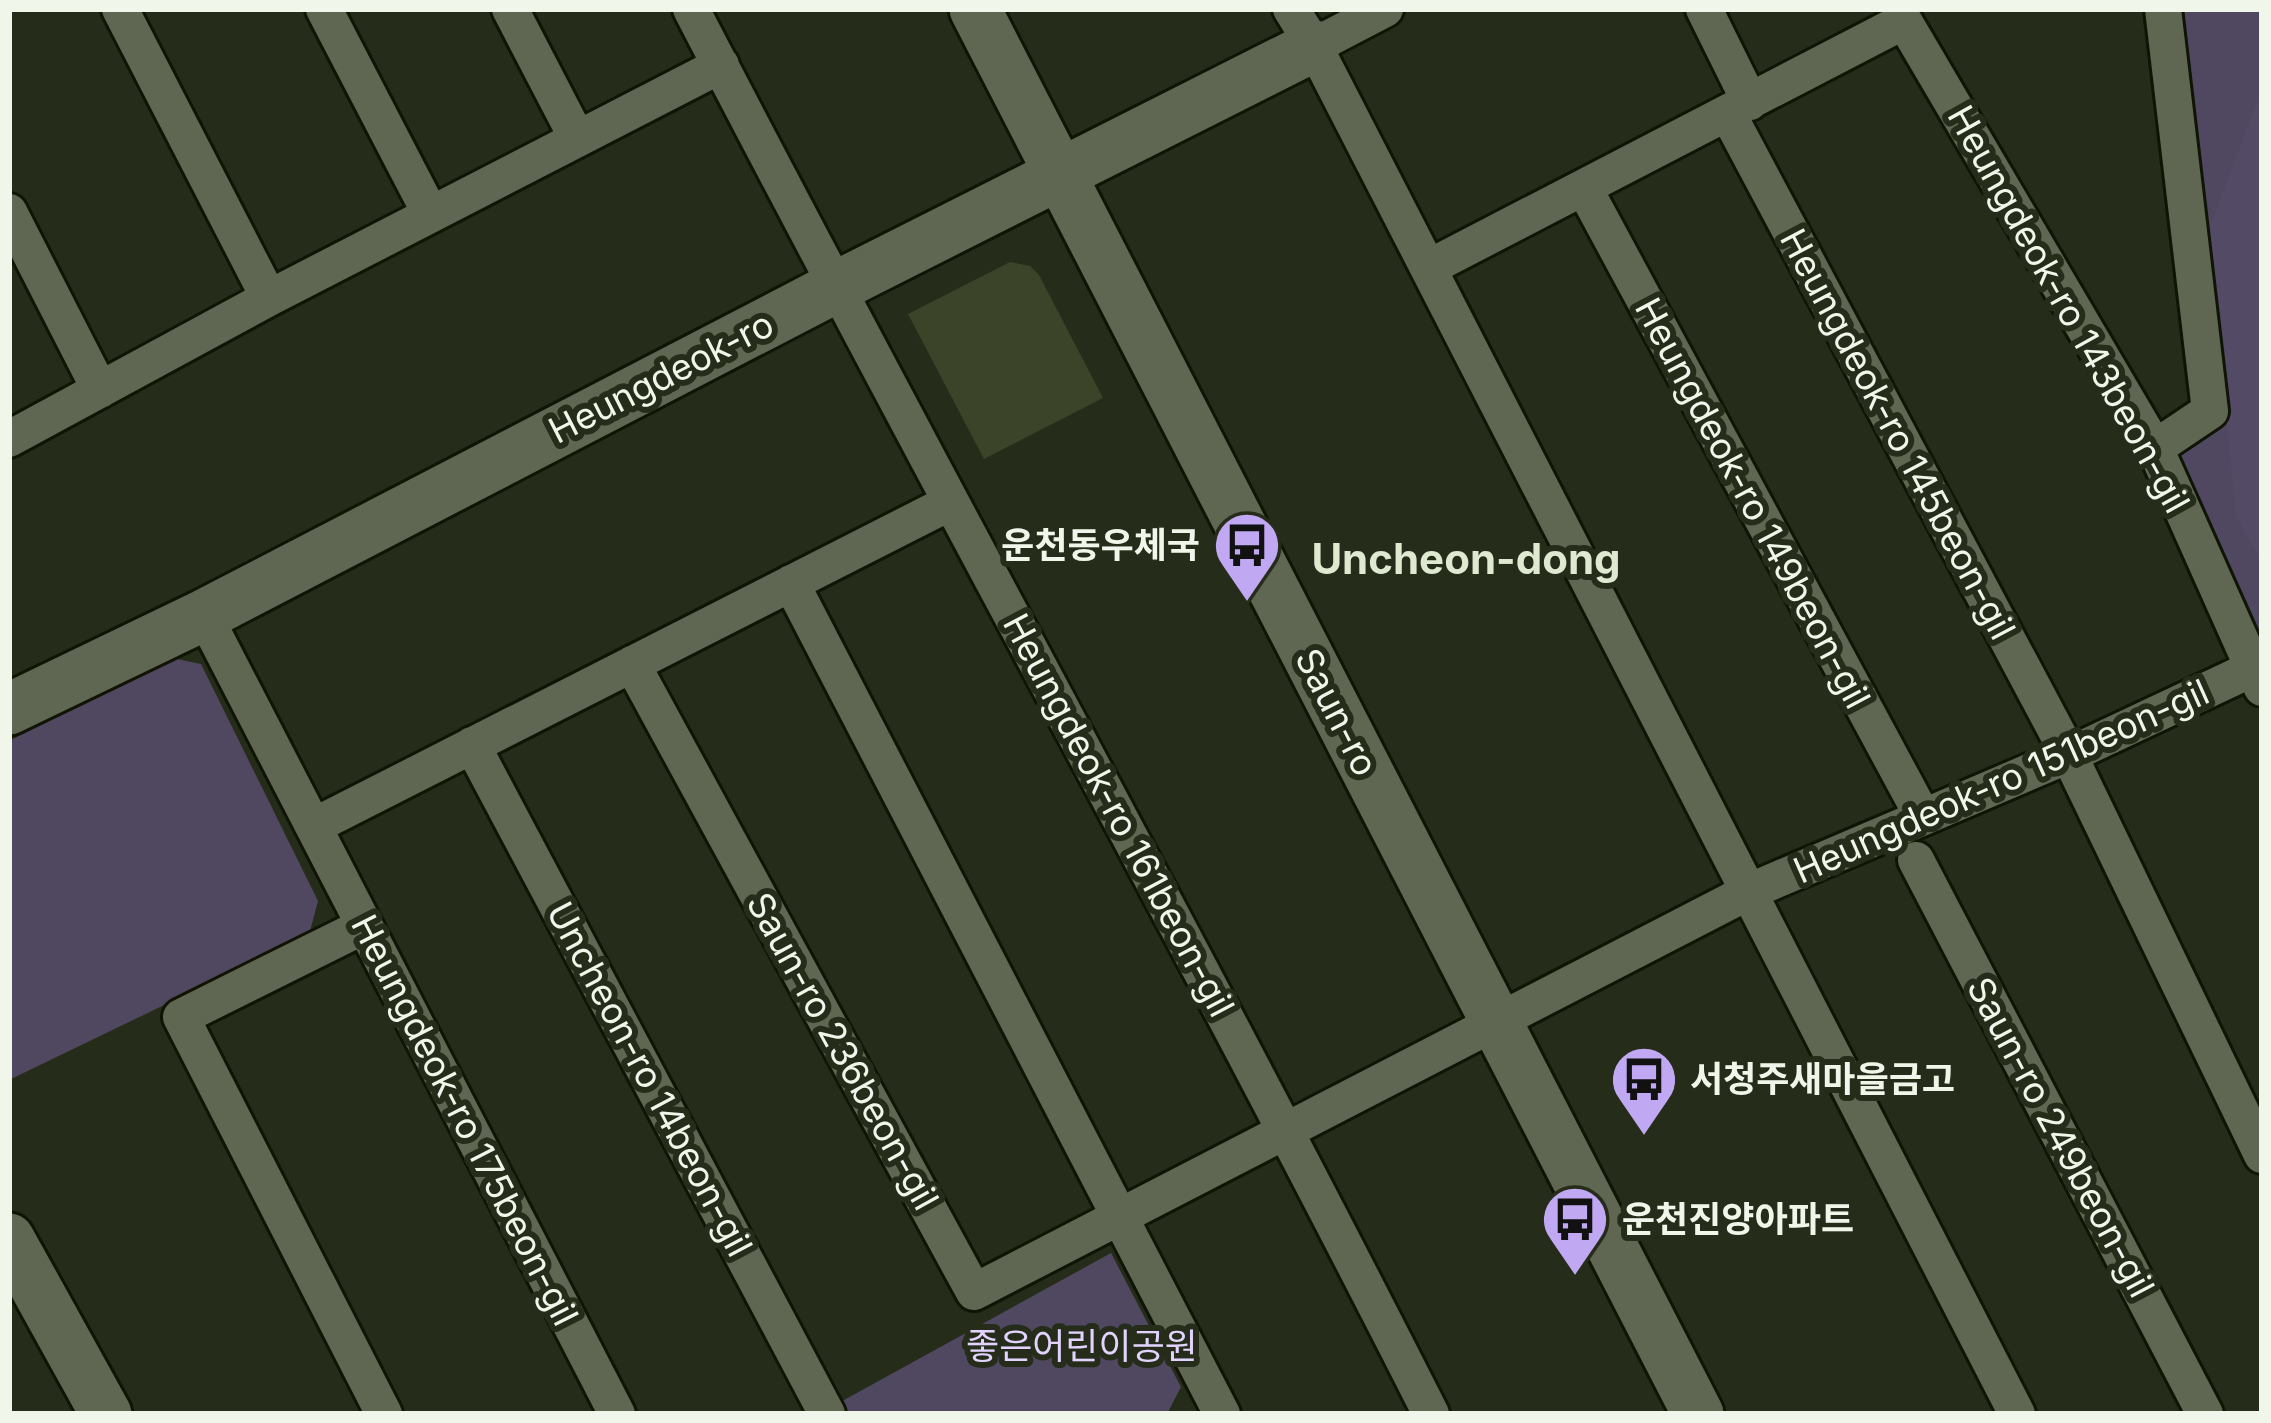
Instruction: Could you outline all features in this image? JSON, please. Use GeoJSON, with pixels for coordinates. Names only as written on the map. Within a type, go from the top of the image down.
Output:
{"type":"FeatureCollection","features":[{"type":"Feature","properties":{"kind":"street"},"geometry":{"type":"LineString","coordinates":[[120,9],[269,298]]}},
{"type":"Feature","properties":{"kind":"street"},"geometry":{"type":"LineString","coordinates":[[510,9],[577,138]]}},
{"type":"Feature","properties":{"kind":"street","name":"Heungdeok-ro 161beon-gil"},"geometry":{"type":"LineString","coordinates":[[692,9],[1287,1129],[1431,1414]]}},
{"type":"Feature","properties":{"kind":"street","name":"Saun-ro"},"geometry":{"type":"LineString","coordinates":[[975,9],[1698,1414]]}},
{"type":"Feature","properties":{"kind":"street","name":"Heungdeok-ro"},"geometry":{"type":"LineString","coordinates":[[10,704],[204,615],[1058,175],[1302,27],[1385,9]]}},
{"type":"Feature","properties":{"kind":"street","name":"Heungdeok-ro 145beon-gil"},"geometry":{"type":"LineString","coordinates":[[1704,9],[1739,108],[2069,755]]}},
{"type":"Feature","properties":{"kind":"street"},"geometry":{"type":"LineString","coordinates":[[2155,448],[2210,411],[2163,9]]}},
{"type":"Feature","properties":{"kind":"street"},"geometry":{"type":"LineString","coordinates":[[1428,268],[1739,108],[1906,15]]}},
{"type":"Feature","properties":{"kind":"street","name":"Heungdeok-ro 143beon-gil"},"geometry":{"type":"LineString","coordinates":[[1906,15],[2155,448],[2258,678]]}},
{"type":"Feature","properties":{"kind":"street"},"geometry":{"type":"LineString","coordinates":[[327,16],[430,213]]}},
{"type":"Feature","properties":{"kind":"street","name":"Heungdeok-ro 151beon-gil"},"geometry":{"type":"LineString","coordinates":[[1302,27],[2017,1414]]}},
{"type":"Feature","properties":{"kind":"street"},"geometry":{"type":"LineString","coordinates":[[9,439],[430,213],[721,65]]}},
{"type":"Feature","properties":{"kind":"street","name":"Heungdeok-ro 149beon-gil"},"geometry":{"type":"LineString","coordinates":[[1584,188],[1923,817]]}},
{"type":"Feature","properties":{"kind":"street"},"geometry":{"type":"LineString","coordinates":[[9,212],[100,390]]}},
{"type":"Feature","properties":{"kind":"street"},"geometry":{"type":"LineString","coordinates":[[316,825],[951,502]]}},
{"type":"Feature","properties":{"kind":"street"},"geometry":{"type":"LineString","coordinates":[[790,583],[1121,1215],[1213,1411]]}},
{"type":"Feature","properties":{"kind":"street","name":"Heungdeok-ro 175beon-gil"},"geometry":{"type":"LineString","coordinates":[[204,615],[617,1414]]}},
{"type":"Feature","properties":{"kind":"street","name":"Saun-ro 236beon-gil"},"geometry":{"type":"LineString","coordinates":[[632,664],[974,1292],[1748,892]]}},
{"type":"Feature","properties":{"kind":"street","name":"Heungdeok-ro 151beon-gil"},"geometry":{"type":"LineString","coordinates":[[1748,892],[2258,678]]}},
{"type":"Feature","properties":{"kind":"street","name":"Uncheon-ro 14beon-gil"},"geometry":{"type":"LineString","coordinates":[[472,745],[827,1414]]}},
{"type":"Feature","properties":{"kind":"street"},"geometry":{"type":"LineString","coordinates":[[2069,755],[2262,1155]]}},
{"type":"Feature","properties":{"kind":"street","name":"Saun-ro 249beon-gil"},"geometry":{"type":"LineString","coordinates":[[1916,860],[2205,1414]]}},
{"type":"Feature","properties":{"kind":"street"},"geometry":{"type":"LineString","coordinates":[[364,926],[181,1017],[384,1414]]}},
{"type":"Feature","properties":{"kind":"street"},"geometry":{"type":"LineString","coordinates":[[9,1239],[106,1414]]}},
{"type":"Feature","properties":{"kind":"green space"},"geometry":{"type":"Polygon","coordinates":[[[2149,9],[2262,9],[2262,667],[2166,462],[2198,441],[2149,9]]]}},
{"type":"Feature","properties":{"kind":"green space"},"geometry":{"type":"Polygon","coordinates":[[[172,658],[201,664],[318,901],[309,935],[9,1080],[9,741],[172,658]]]}},
{"type":"Feature","properties":{"kind":"green space","name":"좋은어린이공원"},"geometry":{"type":"Polygon","coordinates":[[[1111,1253],[1181,1387],[1167,1414],[840,1414],[835,1405],[1111,1253]]]}},
{"type":"Feature","properties":{"kind":"shaded area"},"geometry":{"type":"Polygon","coordinates":[[[2262,88],[2262,563],[2236,516],[2208,232],[2262,88]]]}},
{"type":"Feature","properties":{"kind":"building"},"geometry":{"type":"Polygon","coordinates":[[[1010,262],[1030,266],[1039,275],[1103,398],[984,459],[908,314],[1010,262]]]}},
{"type":"Feature","properties":{"kind":"place","name":"운천동우체국"},"geometry":{"type":"Point","coordinates":[1247,604]}},
{"type":"Feature","properties":{"kind":"place","name":"서청주새마을금고"},"geometry":{"type":"Point","coordinates":[1644,1138]}},
{"type":"Feature","properties":{"kind":"place","name":"운천진양아파트"},"geometry":{"type":"Point","coordinates":[1575,1278]}},
{"type":"Feature","properties":{"kind":"district","name":"Uncheon-dong"},"geometry":{"type":"Point","coordinates":[1466,559]}}]}
